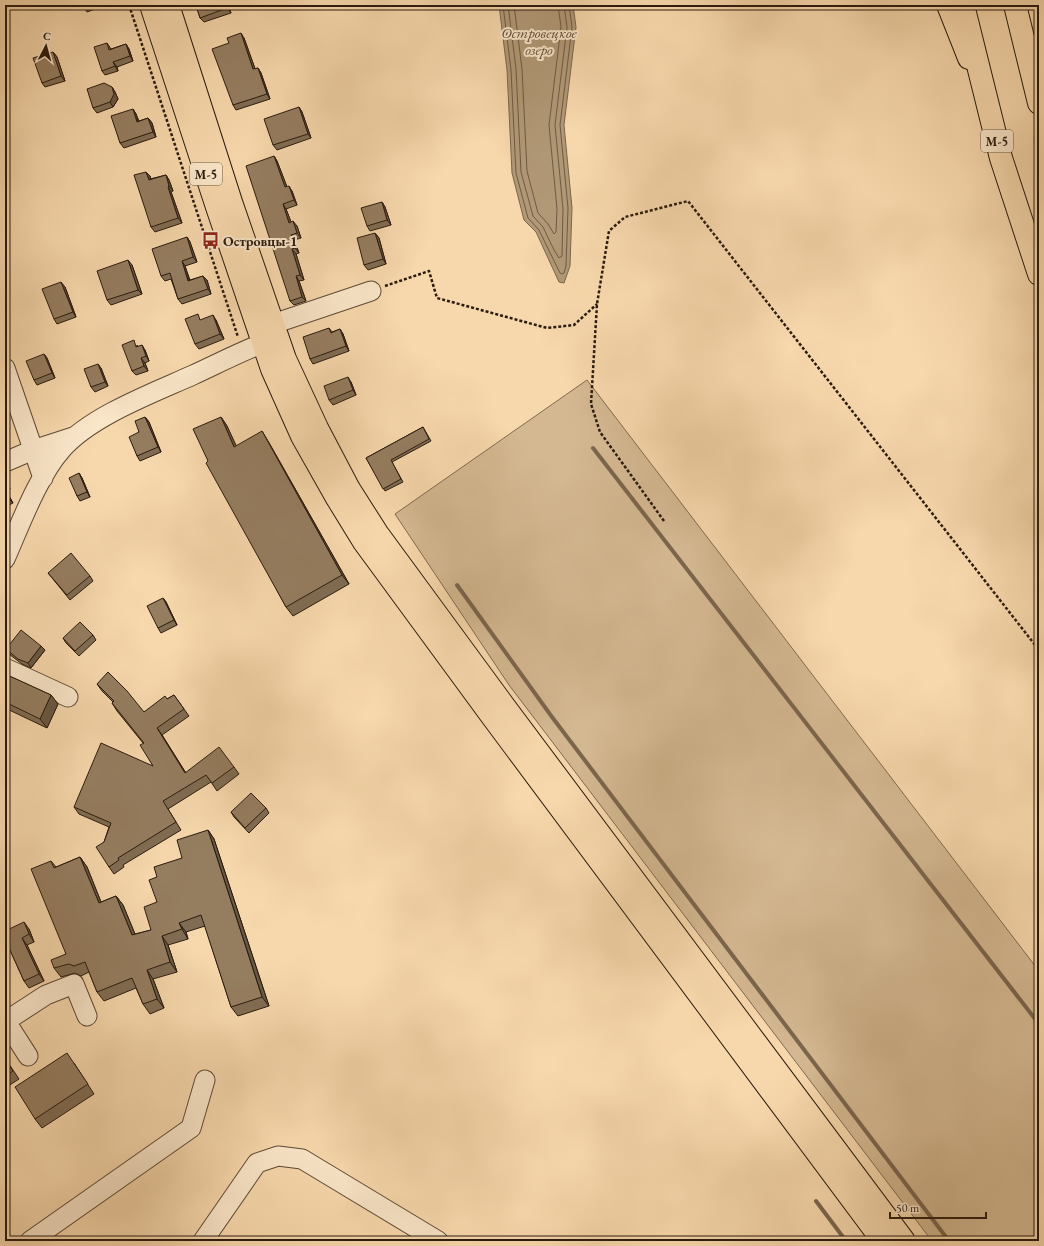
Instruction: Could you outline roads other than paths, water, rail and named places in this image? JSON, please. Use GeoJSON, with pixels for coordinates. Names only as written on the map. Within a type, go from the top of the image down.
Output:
{"type":"FeatureCollection","features":[{"type":"Feature","properties":{"kind":"main road","name":"М-5"},"geometry":{"type":"LineString","coordinates":[[152,5],[217,207],[271,335]]}},
{"type":"Feature","properties":{"kind":"main road","name":"М-5"},"geometry":{"type":"LineString","coordinates":[[168,5],[231,202],[271,335]]}},
{"type":"Feature","properties":{"kind":"main road"},"geometry":{"type":"LineString","coordinates":[[948,5],[990,112]]}},
{"type":"Feature","properties":{"kind":"main road","name":"М-5"},"geometry":{"type":"LineString","coordinates":[[963,5],[1001,158],[1039,274]]}},
{"type":"Feature","properties":{"kind":"main road"},"geometry":{"type":"LineString","coordinates":[[1015,5],[1039,103]]}},
{"type":"Feature","properties":{"kind":"main road"},"geometry":{"type":"LineString","coordinates":[[271,335],[272,369],[302,436],[318,467],[364,542],[883,1241]]}},
{"type":"Feature","properties":{"kind":"main road"},"geometry":{"type":"LineString","coordinates":[[271,335],[285,359],[317,428],[349,489],[377,533],[499,699],[904,1241]]}},
{"type":"Feature","properties":{"kind":"street"},"geometry":{"type":"LineString","coordinates":[[5,559],[43,478],[63,448],[76,436],[93,424],[126,406],[166,394],[271,335],[371,291]]}},
{"type":"Feature","properties":{"kind":"street"},"geometry":{"type":"LineString","coordinates":[[5,368],[43,478]]}},
{"type":"Feature","properties":{"kind":"street"},"geometry":{"type":"LineString","coordinates":[[5,462],[33,450],[76,436]]}},
{"type":"Feature","properties":{"kind":"street"},"geometry":{"type":"LineString","coordinates":[[5,668],[68,697]]}},
{"type":"Feature","properties":{"kind":"street"},"geometry":{"type":"LineString","coordinates":[[28,1056],[5,1020],[46,996],[74,984],[87,1016]]}},
{"type":"Feature","properties":{"kind":"street"},"geometry":{"type":"LineString","coordinates":[[30,1241],[191,1128],[205,1080]]}},
{"type":"Feature","properties":{"kind":"street"},"geometry":{"type":"LineString","coordinates":[[203,1241],[257,1163],[278,1156],[302,1160],[414,1235],[438,1241]]}},
{"type":"Feature","properties":{"kind":"water","name":"Островецкое озеро"},"geometry":{"type":"Polygon","coordinates":[[[499,5],[573,5],[576,27],[564,125],[572,208],[570,266],[564,283],[559,282],[536,232],[524,220],[512,173],[507,70],[499,5]]]}},
{"type":"Feature","properties":{"kind":"waterway"},"geometry":{"type":"LineString","coordinates":[[593,448],[1039,1024]]}},
{"type":"Feature","properties":{"kind":"waterway"},"geometry":{"type":"LineString","coordinates":[[457,585],[552,717],[949,1241]]}},
{"type":"Feature","properties":{"kind":"waterway"},"geometry":{"type":"LineString","coordinates":[[816,1201],[846,1241]]}},
{"type":"Feature","properties":{"kind":"place","name":"Островцы-1"},"geometry":{"type":"Point","coordinates":[210,241]}}]}
